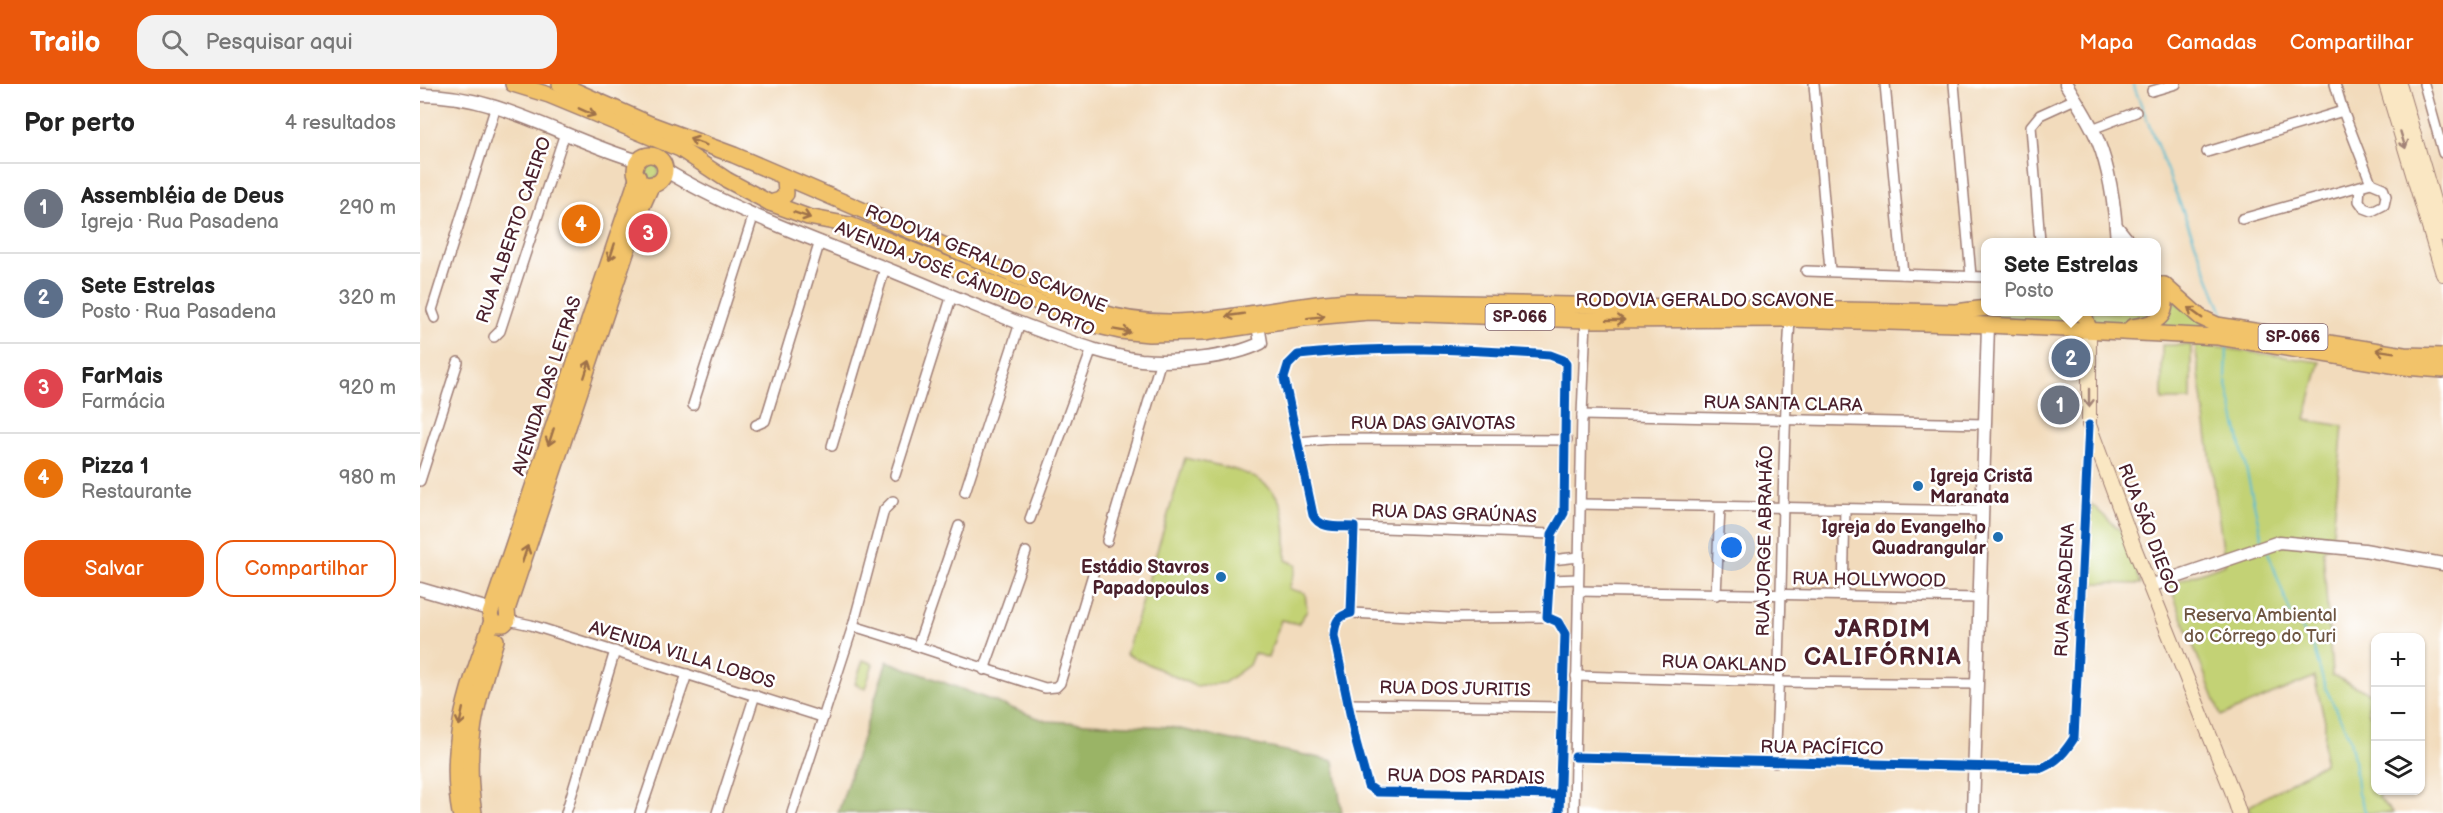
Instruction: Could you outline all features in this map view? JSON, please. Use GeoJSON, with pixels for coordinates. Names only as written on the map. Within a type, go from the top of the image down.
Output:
{"type":"FeatureCollection","features":[{"type":"Feature","properties":{"kind":"main road","name":"RODOVIA GERALDO SCAVONE"},"geometry":{"type":"LineString","coordinates":[[513,84],[644,128],[734,155],[1097,311],[1142,321],[1192,321],[1303,305],[1349,301],[1956,312],[1981,309]]}},
{"type":"Feature","properties":{"kind":"main road","name":"RODOVIA GERALDO SCAVONE"},"geometry":{"type":"LineString","coordinates":[[560,84],[688,152],[727,180],[770,203],[808,217],[850,225],[1094,325],[1120,332],[1203,333],[1323,316],[1369,312],[1586,320],[1790,320],[1988,325],[2218,337],[2404,367],[2443,370]]}},
{"type":"Feature","properties":{"kind":"main road"},"geometry":{"type":"LineString","coordinates":[[2386,84],[2443,274]]}},
{"type":"Feature","properties":{"kind":"main road"},"geometry":{"type":"LineString","coordinates":[[2399,84],[2443,234]]}},
{"type":"Feature","properties":{"kind":"main road"},"geometry":{"type":"LineString","coordinates":[[644,128],[638,166],[644,182],[661,175],[688,152]]}},
{"type":"Feature","properties":{"kind":"main road"},"geometry":{"type":"LineString","coordinates":[[638,166],[649,155],[658,157],[661,175]]}},
{"type":"Feature","properties":{"kind":"main road"},"geometry":{"type":"LineString","coordinates":[[727,180],[727,167],[734,155]]}},
{"type":"Feature","properties":{"kind":"main road","name":"AVENIDA DAS LETRAS"},"geometry":{"type":"LineString","coordinates":[[474,813],[468,769],[478,696],[499,616],[638,166]]}},
{"type":"Feature","properties":{"kind":"main road","name":"AVENIDA DAS LETRAS"},"geometry":{"type":"LineString","coordinates":[[460,813],[455,756],[460,721],[469,686],[499,616],[636,222],[661,175]]}},
{"type":"Feature","properties":{"kind":"main road"},"geometry":{"type":"LineString","coordinates":[[770,203],[780,200],[786,194],[785,178]]}},
{"type":"Feature","properties":{"kind":"main road","name":"SP-066"},"geometry":{"type":"LineString","coordinates":[[2161,284],[2200,317],[2217,325],[2404,354],[2440,353]]}},
{"type":"Feature","properties":{"kind":"main road"},"geometry":{"type":"LineString","coordinates":[[2105,331],[2155,322],[2164,313],[2166,303],[2161,288]]}},
{"type":"Feature","properties":{"kind":"main road"},"geometry":{"type":"LineString","coordinates":[[2084,316],[2089,330]]}},
{"type":"Feature","properties":{"kind":"main road","name":"RUA SÃO DIEGO"},"geometry":{"type":"LineString","coordinates":[[2089,330],[2089,425],[2094,457],[2150,586],[2239,813]]}},
{"type":"Feature","properties":{"kind":"street"},"geometry":{"type":"LineString","coordinates":[[1814,84],[1830,270]]}},
{"type":"Feature","properties":{"kind":"street"},"geometry":{"type":"LineString","coordinates":[[1885,84],[1903,274]]}},
{"type":"Feature","properties":{"kind":"street"},"geometry":{"type":"LineString","coordinates":[[1954,84],[1971,276]]}},
{"type":"Feature","properties":{"kind":"street"},"geometry":{"type":"LineString","coordinates":[[2066,84],[2092,129],[2107,169],[2117,238]]}},
{"type":"Feature","properties":{"kind":"street"},"geometry":{"type":"LineString","coordinates":[[2152,91],[2176,84]]}},
{"type":"Feature","properties":{"kind":"street"},"geometry":{"type":"LineString","coordinates":[[2335,84],[2371,183]]}},
{"type":"Feature","properties":{"kind":"street"},"geometry":{"type":"LineString","coordinates":[[2424,84],[2443,153]]}},
{"type":"Feature","properties":{"kind":"street"},"geometry":{"type":"LineString","coordinates":[[421,97],[436,95],[496,106],[618,155],[638,166]]}},
{"type":"Feature","properties":{"kind":"street"},"geometry":{"type":"LineString","coordinates":[[2040,238],[2031,126],[2040,115],[2075,99]]}},
{"type":"Feature","properties":{"kind":"street"},"geometry":{"type":"LineString","coordinates":[[435,318],[432,310],[496,106]]}},
{"type":"Feature","properties":{"kind":"street"},"geometry":{"type":"LineString","coordinates":[[2207,152],[2343,111]]}},
{"type":"Feature","properties":{"kind":"street"},"geometry":{"type":"LineString","coordinates":[[2092,129],[2136,112]]}},
{"type":"Feature","properties":{"kind":"street","name":"RUA ALBERTO CAEIRO"},"geometry":{"type":"LineString","coordinates":[[494,338],[500,332],[565,133]]}},
{"type":"Feature","properties":{"kind":"street","name":"AVENIDA JOSÉ CÂNDIDO PORTO"},"geometry":{"type":"LineString","coordinates":[[661,175],[684,181],[754,214],[952,296],[1092,349],[1140,360],[1206,357],[1254,347],[1261,343],[1258,325]]}},
{"type":"Feature","properties":{"kind":"street"},"geometry":{"type":"LineString","coordinates":[[2242,219],[2360,186],[2371,183],[2379,185],[2385,192],[2384,205],[2377,210],[2368,210],[2361,205],[2358,196],[2360,186]]}},
{"type":"Feature","properties":{"kind":"street"},"geometry":{"type":"LineString","coordinates":[[693,405],[754,214]]}},
{"type":"Feature","properties":{"kind":"street"},"geometry":{"type":"LineString","coordinates":[[2116,225],[2125,238]]}},
{"type":"Feature","properties":{"kind":"street"},"geometry":{"type":"LineString","coordinates":[[756,425],[765,421],[820,241]]}},
{"type":"Feature","properties":{"kind":"street"},"geometry":{"type":"LineString","coordinates":[[831,446],[885,268]]}},
{"type":"Feature","properties":{"kind":"street"},"geometry":{"type":"LineString","coordinates":[[1806,271],[1981,277]]}},
{"type":"Feature","properties":{"kind":"street"},"geometry":{"type":"LineString","coordinates":[[895,475],[952,296]]}},
{"type":"Feature","properties":{"kind":"street"},"geometry":{"type":"LineString","coordinates":[[1574,813],[1581,415],[1586,320]]}},
{"type":"Feature","properties":{"kind":"street","name":"RUA JORGE ABRAHÃO"},"geometry":{"type":"LineString","coordinates":[[1775,763],[1779,682],[1781,509],[1790,320]]}},
{"type":"Feature","properties":{"kind":"street"},"geometry":{"type":"LineString","coordinates":[[965,492],[1020,323]]}},
{"type":"Feature","properties":{"kind":"street"},"geometry":{"type":"LineString","coordinates":[[1973,813],[1988,325]]}},
{"type":"Feature","properties":{"kind":"street","name":"RUA DAS GRAÚNAS"},"geometry":{"type":"LineString","coordinates":[[1552,534],[1325,525],[1315,518],[1284,378],[1288,365],[1298,355],[1376,348],[1463,349],[1550,355],[1563,360],[1567,369],[1567,440]]}},
{"type":"Feature","properties":{"kind":"street"},"geometry":{"type":"LineString","coordinates":[[1030,519],[1092,349]]}},
{"type":"Feature","properties":{"kind":"street"},"geometry":{"type":"LineString","coordinates":[[1107,541],[1161,360]]}},
{"type":"Feature","properties":{"kind":"street"},"geometry":{"type":"LineString","coordinates":[[420,481],[458,362]]}},
{"type":"Feature","properties":{"kind":"street","name":"RUA SANTA CLARA"},"geometry":{"type":"LineString","coordinates":[[1581,415],[1985,424]]}},
{"type":"Feature","properties":{"kind":"street","name":"RUA DAS GAIVOTAS"},"geometry":{"type":"LineString","coordinates":[[1299,442],[1330,439],[1567,440]]}},
{"type":"Feature","properties":{"kind":"street"},"geometry":{"type":"LineString","coordinates":[[1547,617],[1552,534],[1564,513],[1567,440]]}},
{"type":"Feature","properties":{"kind":"street","name":"RUA PASADENA"},"geometry":{"type":"LineString","coordinates":[[2064,754],[2074,738],[2094,457]]}},
{"type":"Feature","properties":{"kind":"street"},"geometry":{"type":"LineString","coordinates":[[792,813],[853,626],[884,510],[893,501]]}},
{"type":"Feature","properties":{"kind":"street"},"geometry":{"type":"LineString","coordinates":[[1580,504],[1983,511]]}},
{"type":"Feature","properties":{"kind":"street"},"geometry":{"type":"LineString","coordinates":[[1716,595],[1720,507]]}},
{"type":"Feature","properties":{"kind":"street"},"geometry":{"type":"LineString","coordinates":[[1843,594],[1845,509]]}},
{"type":"Feature","properties":{"kind":"street"},"geometry":{"type":"LineString","coordinates":[[918,645],[959,526]]}},
{"type":"Feature","properties":{"kind":"street"},"geometry":{"type":"LineString","coordinates":[[1351,613],[1354,527]]}},
{"type":"Feature","properties":{"kind":"street"},"geometry":{"type":"LineString","coordinates":[[2150,586],[2274,542],[2354,549],[2443,564]]}},
{"type":"Feature","properties":{"kind":"street"},"geometry":{"type":"LineString","coordinates":[[984,670],[1026,552]]}},
{"type":"Feature","properties":{"kind":"street"},"geometry":{"type":"LineString","coordinates":[[1551,560],[1579,557]]}},
{"type":"Feature","properties":{"kind":"street"},"geometry":{"type":"LineString","coordinates":[[853,626],[918,645],[984,670],[1045,688],[1056,687],[1093,574]]}},
{"type":"Feature","properties":{"kind":"street"},"geometry":{"type":"LineString","coordinates":[[1550,580],[1578,579]]}},
{"type":"Feature","properties":{"kind":"street"},"geometry":{"type":"LineString","coordinates":[[420,589],[499,616]]}},
{"type":"Feature","properties":{"kind":"street","name":"RUA HOLLYWOOD"},"geometry":{"type":"LineString","coordinates":[[1578,591],[1980,598]]}},
{"type":"Feature","properties":{"kind":"street"},"geometry":{"type":"LineString","coordinates":[[1348,704],[1334,636],[1335,625],[1341,616],[1351,613],[1450,618],[1547,617],[1558,622],[1565,634],[1559,813]]}},
{"type":"Feature","properties":{"kind":"street","name":"AVENIDA VILLA LOBOS"},"geometry":{"type":"LineString","coordinates":[[499,616],[822,717]]}},
{"type":"Feature","properties":{"kind":"street"},"geometry":{"type":"LineString","coordinates":[[566,813],[615,651]]}},
{"type":"Feature","properties":{"kind":"street"},"geometry":{"type":"LineString","coordinates":[[640,813],[687,674]]}},
{"type":"Feature","properties":{"kind":"street","name":"RUA OAKLAND"},"geometry":{"type":"LineString","coordinates":[[1576,676],[1779,682],[1978,684]]}},
{"type":"Feature","properties":{"kind":"street"},"geometry":{"type":"LineString","coordinates":[[717,813],[755,695]]}},
{"type":"Feature","properties":{"kind":"street","name":"RUA DOS JURITIS"},"geometry":{"type":"LineString","coordinates":[[1348,704],[1562,707]]}},
{"type":"Feature","properties":{"kind":"street","name":"RUA DOS PARDAIS"},"geometry":{"type":"LineString","coordinates":[[1348,704],[1365,781],[1377,792],[1559,795]]}},
{"type":"Feature","properties":{"kind":"street","name":"RUA PACÍFICO"},"geometry":{"type":"LineString","coordinates":[[1575,758],[2042,768],[2053,764],[2064,754]]}},
{"type":"Feature","properties":{"kind":"green space"},"geometry":{"type":"Polygon","coordinates":[[[649,161],[656,164],[659,171],[656,178],[649,181],[642,178],[639,171],[642,164],[649,161]]]}},
{"type":"Feature","properties":{"kind":"green space"},"geometry":{"type":"Polygon","coordinates":[[[2173,300],[2219,330],[2156,328],[2170,315],[2173,300]]]}},
{"type":"Feature","properties":{"kind":"green space"},"geometry":{"type":"Polygon","coordinates":[[[1971,316],[2078,316],[2078,324],[1970,318],[1971,316]]]}},
{"type":"Feature","properties":{"kind":"green space"},"geometry":{"type":"Polygon","coordinates":[[[2090,316],[2150,316],[2137,322],[2099,326],[2090,316]]]}},
{"type":"Feature","properties":{"kind":"green space","name":"Reserva Ambiental do Córrego do Turi"},"geometry":{"type":"Polygon","coordinates":[[[2195,344],[2320,362],[2305,420],[2343,426],[2332,542],[2323,550],[2332,675],[2371,694],[2368,711],[2371,715],[2371,795],[2379,795],[2379,798],[2393,813],[2250,813],[2248,807],[2324,763],[2325,721],[2314,677],[2221,716],[2169,584],[2225,564],[2195,344]]]}},
{"type":"Feature","properties":{"kind":"green space"},"geometry":{"type":"Polygon","coordinates":[[[2162,345],[2191,345],[2191,400],[2162,400],[2162,345]]]}},
{"type":"Feature","properties":{"kind":"green space","name":"Estádio Stavros Papadopoulos"},"geometry":{"type":"Polygon","coordinates":[[[1185,458],[1240,471],[1265,484],[1274,493],[1281,505],[1284,519],[1286,560],[1297,565],[1289,589],[1305,593],[1307,611],[1298,624],[1281,620],[1268,658],[1254,653],[1249,665],[1224,683],[1195,686],[1126,654],[1185,458]]]}},
{"type":"Feature","properties":{"kind":"green space"},"geometry":{"type":"Polygon","coordinates":[[[2091,504],[2125,535],[2141,584],[2089,583],[2091,504]]]}},
{"type":"Feature","properties":{"kind":"green space"},"geometry":{"type":"Polygon","coordinates":[[[863,660],[873,664],[865,689],[855,684],[863,660]]]}},
{"type":"Feature","properties":{"kind":"green space"},"geometry":{"type":"Polygon","coordinates":[[[887,661],[1046,721],[1170,727],[1334,761],[1342,813],[838,813],[887,661]]]}},
{"type":"Feature","properties":{"kind":"waterway"},"geometry":{"type":"LineString","coordinates":[[2133,84],[2226,321]]}},
{"type":"Feature","properties":{"kind":"waterway"},"geometry":{"type":"LineString","coordinates":[[2227,343],[2226,380],[2262,539]]}},
{"type":"Feature","properties":{"kind":"waterway"},"geometry":{"type":"LineString","coordinates":[[2268,552],[2290,612],[2313,646],[2325,687],[2349,736],[2358,794],[2366,813]]}},
{"type":"Feature","properties":{"kind":"cycle path"},"geometry":{"type":"LineString","coordinates":[[1559,795],[1377,792],[1368,786],[1356,742],[1334,636],[1338,621],[1351,613],[1354,527],[1325,525],[1316,520],[1313,515],[1284,378],[1288,365],[1298,355],[1392,349],[1455,350],[1550,355],[1563,360],[1566,364],[1564,513],[1552,534],[1547,617],[1558,622],[1565,634],[1559,813]]}},
{"type":"Feature","properties":{"kind":"cycle path"},"geometry":{"type":"LineString","coordinates":[[1575,757],[2042,768],[2057,759],[2074,738],[2089,425]]}},
{"type":"Feature","properties":{"kind":"place","name":"Pizza 1"},"geometry":{"type":"Point","coordinates":[581,224]}},
{"type":"Feature","properties":{"kind":"place","name":"FarMais"},"geometry":{"type":"Point","coordinates":[648,233]}},
{"type":"Feature","properties":{"kind":"place","name":"Sete Estrelas"},"geometry":{"type":"Point","coordinates":[2071,358]}},
{"type":"Feature","properties":{"kind":"place","name":"Assembléia de Deus"},"geometry":{"type":"Point","coordinates":[2060,405]}},
{"type":"Feature","properties":{"kind":"place","name":"Igreja Cristã Maranata"},"geometry":{"type":"Point","coordinates":[1918,486]}},
{"type":"Feature","properties":{"kind":"place","name":"Igreja do Evangelho Quadrangular"},"geometry":{"type":"Point","coordinates":[1998,537]}},
{"type":"Feature","properties":{"kind":"place","name":"Estádio Stavros Papadopoulos"},"geometry":{"type":"Point","coordinates":[1221,577]}},
{"type":"Feature","properties":{"kind":"district","name":"JARDIM CALIFÓRNIA"},"geometry":{"type":"Point","coordinates":[1883,643]}}]}
